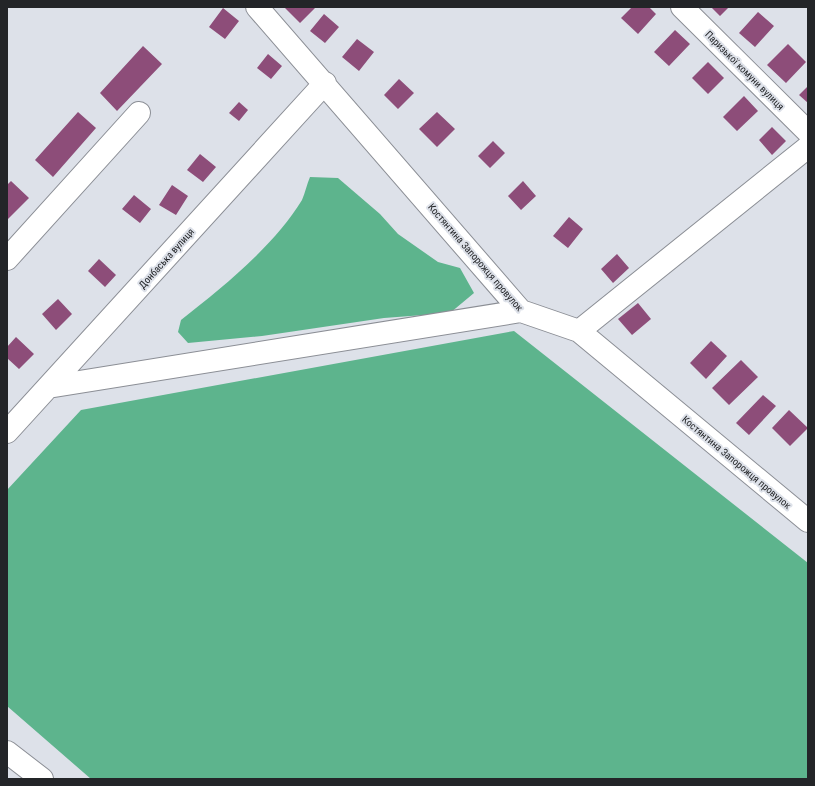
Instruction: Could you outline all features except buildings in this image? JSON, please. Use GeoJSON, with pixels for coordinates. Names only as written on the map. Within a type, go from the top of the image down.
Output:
{"type":"FeatureCollection","features":[{"type":"Feature","properties":{"kind":"street","name":"Костянтина Запорожця провулок"},"geometry":{"type":"LineString","coordinates":[[257,7],[521,312],[579,331],[808,521]]}},
{"type":"Feature","properties":{"kind":"street","name":"Паризької комуни вулиця"},"geometry":{"type":"LineString","coordinates":[[682,7],[808,132]]}},
{"type":"Feature","properties":{"kind":"street","name":"Донбаська вулиця"},"geometry":{"type":"LineString","coordinates":[[7,432],[324,83]]}},
{"type":"Feature","properties":{"kind":"street"},"geometry":{"type":"LineString","coordinates":[[7,259],[139,113]]}},
{"type":"Feature","properties":{"kind":"street"},"geometry":{"type":"LineString","coordinates":[[579,331],[808,147]]}},
{"type":"Feature","properties":{"kind":"street"},"geometry":{"type":"LineString","coordinates":[[48,387],[521,312]]}},
{"type":"Feature","properties":{"kind":"street"},"geometry":{"type":"LineString","coordinates":[[7,752],[42,779]]}},
{"type":"Feature","properties":{"kind":"green space"},"geometry":{"type":"Polygon","coordinates":[[[310,177],[338,178],[380,214],[398,234],[438,262],[460,268],[474,293],[450,313],[384,318],[262,336],[188,343],[178,332],[181,320],[247,265],[277,234],[302,200],[310,177]]]}},
{"type":"Feature","properties":{"kind":"green space"},"geometry":{"type":"Polygon","coordinates":[[[514,331],[808,563],[808,779],[91,779],[7,706],[7,490],[81,410],[514,331]]]}}]}
